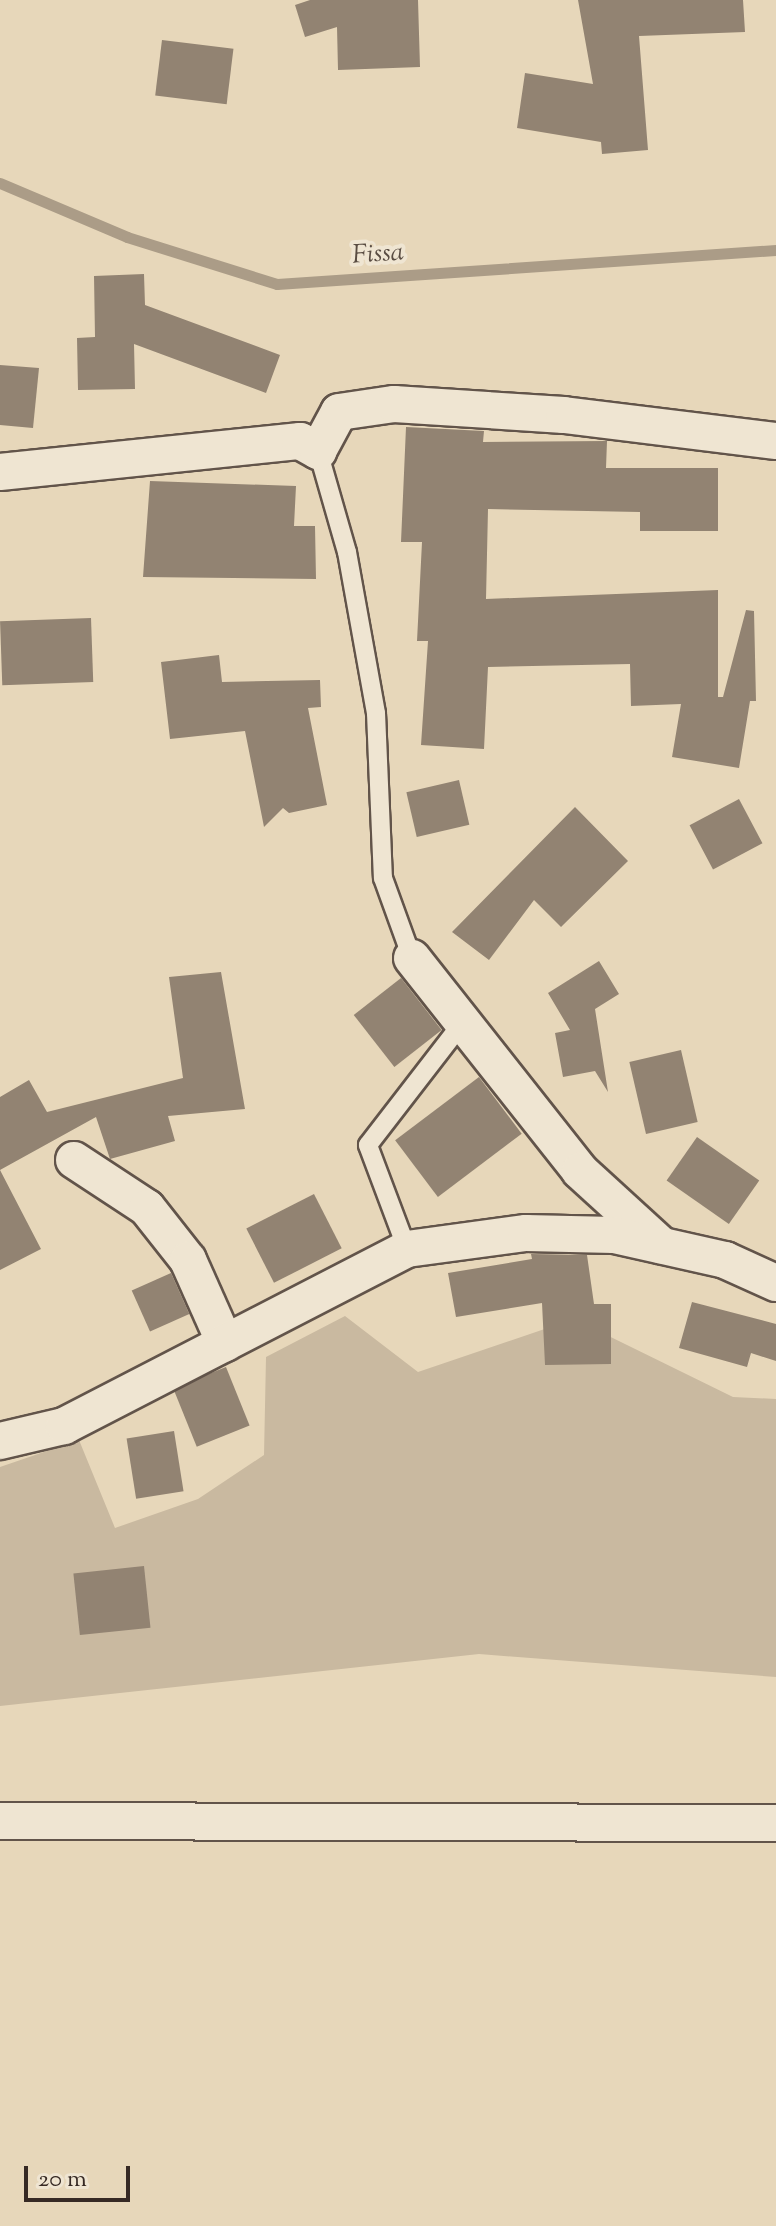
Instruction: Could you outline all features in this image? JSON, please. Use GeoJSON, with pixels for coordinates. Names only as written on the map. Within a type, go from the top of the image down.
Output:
{"type":"FeatureCollection","features":[{"type":"Feature","properties":{"kind":"street"},"geometry":{"type":"LineString","coordinates":[[0,472],[300,441],[318,451],[339,412],[394,404],[564,415],[776,441]]}},
{"type":"Feature","properties":{"kind":"street"},"geometry":{"type":"LineString","coordinates":[[412,958],[580,1171],[662,1246]]}},
{"type":"Feature","properties":{"kind":"street"},"geometry":{"type":"LineString","coordinates":[[74,1160],[147,1208],[188,1260],[225,1343]]}},
{"type":"Feature","properties":{"kind":"street"},"geometry":{"type":"LineString","coordinates":[[0,1441],[64,1426],[407,1249],[526,1233],[614,1235],[725,1260],[776,1283]]}},
{"type":"Feature","properties":{"kind":"street"},"geometry":{"type":"LineString","coordinates":[[0,1821],[776,1823]]}},
{"type":"Feature","properties":{"kind":"lane"},"geometry":{"type":"LineString","coordinates":[[318,451],[347,552],[376,713],[383,878],[412,958]]}},
{"type":"Feature","properties":{"kind":"lane"},"geometry":{"type":"LineString","coordinates":[[407,1249],[368,1145],[463,1022]]}},
{"type":"Feature","properties":{"kind":"shaded area"},"geometry":{"type":"Polygon","coordinates":[[[345,1316],[418,1372],[574,1319],[733,1397],[776,1399],[776,1677],[479,1654],[0,1706],[0,1467],[79,1440],[115,1528],[198,1499],[264,1455],[266,1357],[345,1316]]]}},
{"type":"Feature","properties":{"kind":"building"},"geometry":{"type":"Polygon","coordinates":[[[310,0],[418,0],[420,67],[338,70],[337,27],[305,37],[295,5],[310,0]]]}},
{"type":"Feature","properties":{"kind":"building"},"geometry":{"type":"Polygon","coordinates":[[[578,0],[743,0],[745,32],[639,36],[648,150],[602,154],[601,142],[517,128],[525,73],[593,84],[578,0]]]}},
{"type":"Feature","properties":{"kind":"building"},"geometry":{"type":"Polygon","coordinates":[[[162,40],[233,49],[227,104],[155,96],[162,40]]]}},
{"type":"Feature","properties":{"kind":"building"},"geometry":{"type":"Polygon","coordinates":[[[144,274],[145,305],[280,355],[266,393],[134,344],[135,389],[78,390],[77,338],[95,337],[94,276],[144,274]]]}},
{"type":"Feature","properties":{"kind":"building"},"geometry":{"type":"Polygon","coordinates":[[[0,365],[39,368],[33,428],[0,425],[0,365]]]}},
{"type":"Feature","properties":{"kind":"building"},"geometry":{"type":"Polygon","coordinates":[[[406,427],[484,431],[483,442],[607,441],[606,468],[718,468],[718,531],[640,531],[640,512],[488,509],[486,599],[718,590],[718,697],[723,697],[746,610],[754,611],[756,701],[750,701],[739,768],[672,757],[681,704],[631,706],[630,664],[488,667],[484,749],[421,745],[428,641],[417,641],[422,542],[401,542],[406,427]]]}},
{"type":"Feature","properties":{"kind":"building"},"geometry":{"type":"Polygon","coordinates":[[[150,481],[296,486],[294,526],[315,526],[316,579],[143,577],[150,481]]]}},
{"type":"Feature","properties":{"kind":"building"},"geometry":{"type":"Polygon","coordinates":[[[91,618],[93,682],[2,685],[0,621],[91,618]]]}},
{"type":"Feature","properties":{"kind":"building"},"geometry":{"type":"Polygon","coordinates":[[[219,655],[222,682],[320,680],[321,707],[308,708],[327,805],[289,813],[283,808],[264,827],[245,731],[170,739],[161,662],[219,655]]]}},
{"type":"Feature","properties":{"kind":"building"},"geometry":{"type":"Polygon","coordinates":[[[459,780],[469,825],[417,837],[406,792],[459,780]]]}},
{"type":"Feature","properties":{"kind":"building"},"geometry":{"type":"Polygon","coordinates":[[[739,799],[762,843],[713,869],[690,825],[739,799]]]}},
{"type":"Feature","properties":{"kind":"building"},"geometry":{"type":"Polygon","coordinates":[[[575,807],[628,861],[561,927],[534,900],[489,960],[452,932],[575,807]]]}},
{"type":"Feature","properties":{"kind":"building"},"geometry":{"type":"Polygon","coordinates":[[[599,961],[619,994],[595,1009],[608,1092],[595,1071],[563,1077],[555,1033],[570,1030],[548,993],[599,961]]]}},
{"type":"Feature","properties":{"kind":"building"},"geometry":{"type":"Polygon","coordinates":[[[221,972],[245,1109],[168,1116],[175,1141],[110,1159],[96,1117],[0,1170],[0,1097],[29,1080],[47,1112],[183,1078],[169,977],[221,972]]]}},
{"type":"Feature","properties":{"kind":"building"},"geometry":{"type":"Polygon","coordinates":[[[401,978],[442,1030],[394,1067],[354,1015],[401,978]]]}},
{"type":"Feature","properties":{"kind":"building"},"geometry":{"type":"Polygon","coordinates":[[[681,1050],[698,1122],[646,1134],[629,1062],[681,1050]]]}},
{"type":"Feature","properties":{"kind":"building"},"geometry":{"type":"Polygon","coordinates":[[[479,1077],[522,1134],[438,1197],[395,1140],[479,1077]]]}},
{"type":"Feature","properties":{"kind":"building"},"geometry":{"type":"Polygon","coordinates":[[[697,1137],[759,1181],[729,1224],[667,1180],[697,1137]]]}},
{"type":"Feature","properties":{"kind":"building"},"geometry":{"type":"Polygon","coordinates":[[[0,1170],[41,1249],[0,1270],[0,1170]]]}},
{"type":"Feature","properties":{"kind":"building"},"geometry":{"type":"Polygon","coordinates":[[[314,1194],[342,1248],[274,1283],[246,1229],[314,1194]]]}},
{"type":"Feature","properties":{"kind":"building"},"geometry":{"type":"Polygon","coordinates":[[[531,1254],[587,1255],[594,1304],[611,1304],[611,1364],[545,1365],[542,1303],[456,1317],[448,1273],[532,1259],[531,1254]]]}},
{"type":"Feature","properties":{"kind":"building"},"geometry":{"type":"Polygon","coordinates":[[[171,1273],[189,1314],[150,1332],[132,1290],[171,1273]]]}},
{"type":"Feature","properties":{"kind":"building"},"geometry":{"type":"Polygon","coordinates":[[[692,1302],[776,1324],[776,1361],[751,1353],[747,1367],[679,1348],[692,1302]]]}},
{"type":"Feature","properties":{"kind":"building"},"geometry":{"type":"Polygon","coordinates":[[[226,1367],[250,1425],[197,1447],[173,1388],[226,1367]]]}},
{"type":"Feature","properties":{"kind":"building"},"geometry":{"type":"Polygon","coordinates":[[[174,1431],[184,1491],[136,1499],[127,1439],[174,1431]]]}},
{"type":"Feature","properties":{"kind":"building"},"geometry":{"type":"Polygon","coordinates":[[[144,1566],[150,1628],[80,1635],[73,1573],[144,1566]]]}},
{"type":"Feature","properties":{"kind":"waterway","name":"Fissa"},"geometry":{"type":"LineString","coordinates":[[0,183],[127,237],[277,284],[776,250]]}}]}
